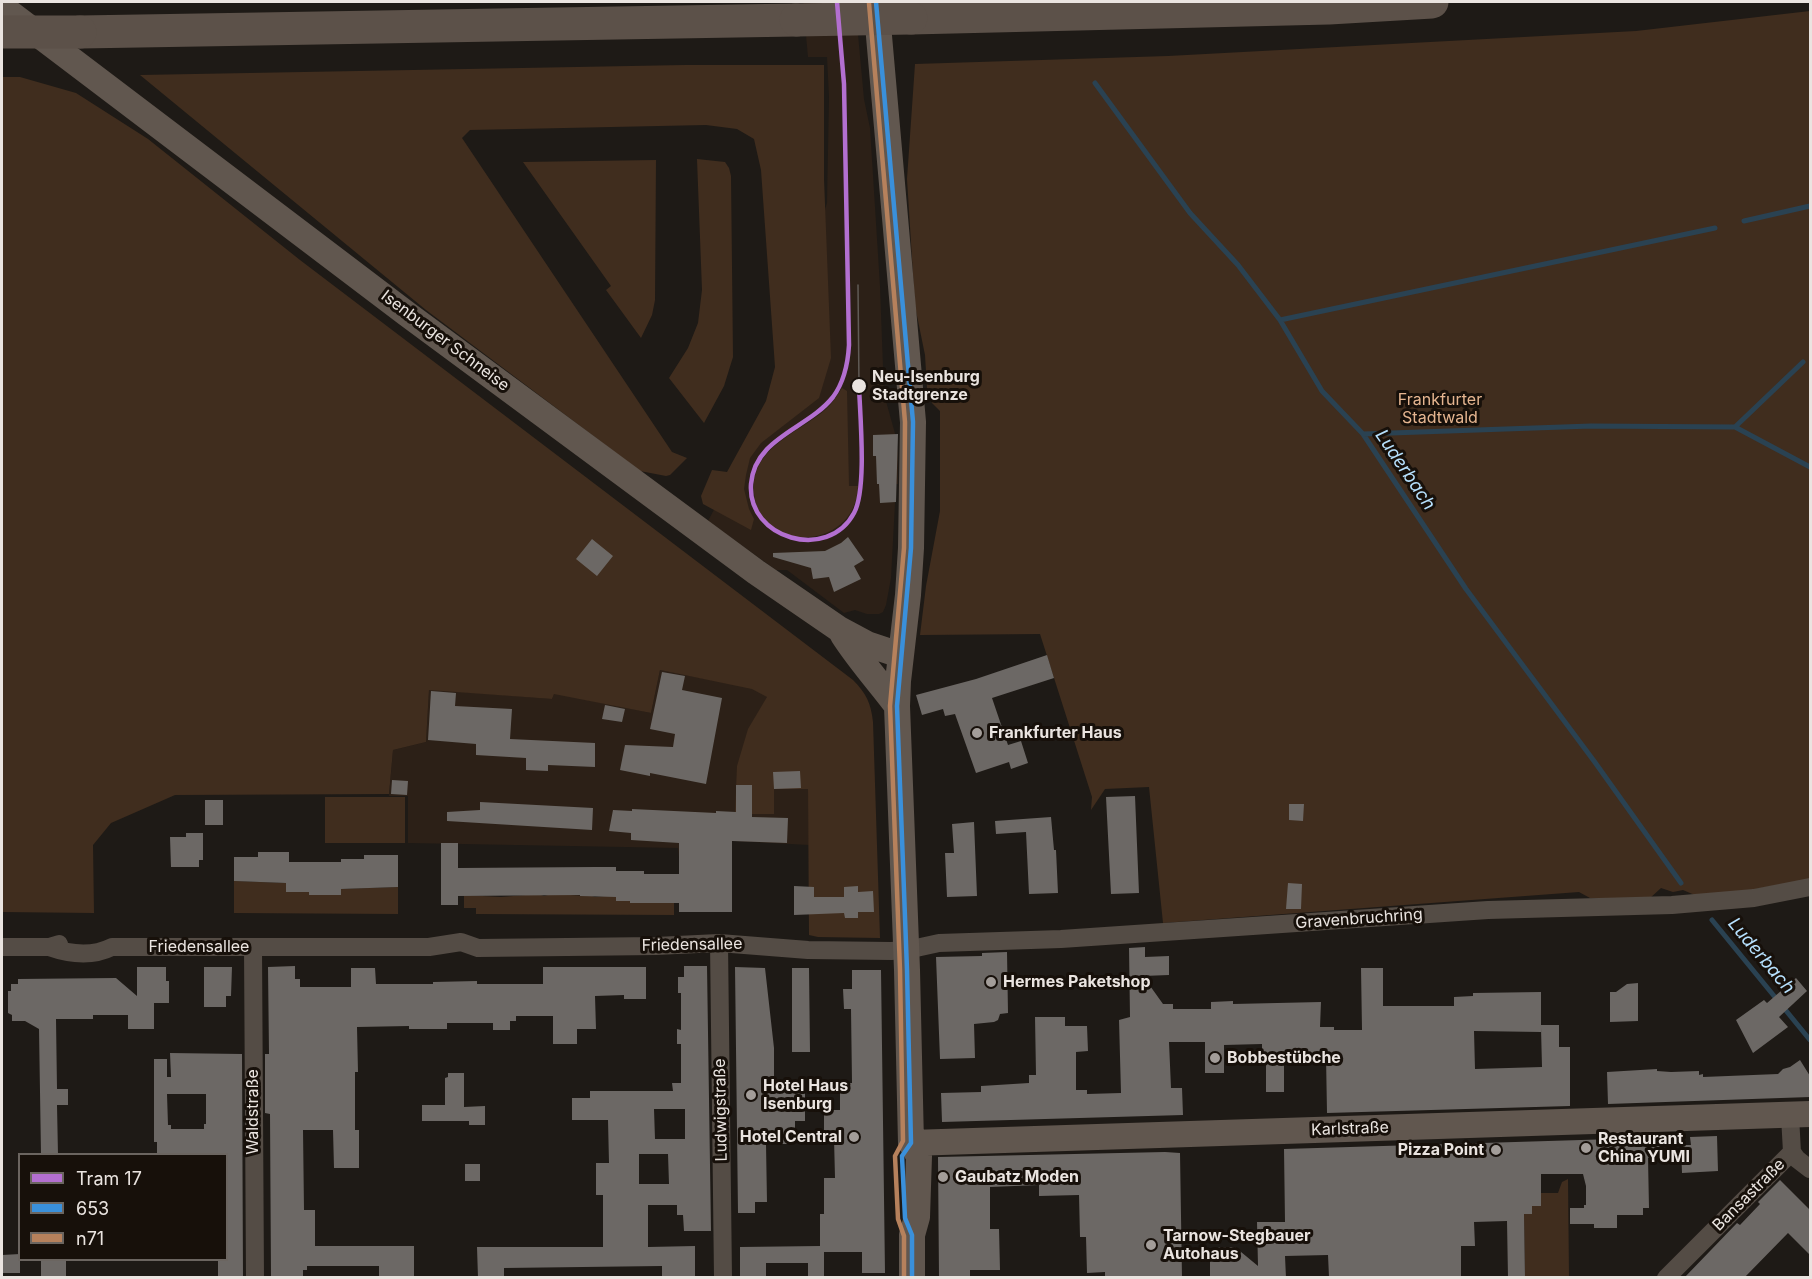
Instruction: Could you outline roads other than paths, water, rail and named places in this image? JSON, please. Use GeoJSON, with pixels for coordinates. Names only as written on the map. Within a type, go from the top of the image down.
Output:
{"type":"FeatureCollection","features":[{"type":"Feature","properties":{"kind":"highway"},"geometry":{"type":"LineString","coordinates":[[2,32],[911,18],[1329,8],[1432,2]]}},
{"type":"Feature","properties":{"kind":"main road"},"geometry":{"type":"LineString","coordinates":[[876,2],[913,422],[911,548],[897,706],[907,950],[911,1143],[902,1156],[905,1218],[912,1235],[912,1278]]}},
{"type":"Feature","properties":{"kind":"main road","name":"Isenburger Schneise"},"geometry":{"type":"LineString","coordinates":[[2,8],[406,314],[756,572],[839,629],[867,644],[900,656]]}},
{"type":"Feature","properties":{"kind":"main road"},"geometry":{"type":"LineString","coordinates":[[839,629],[854,654],[897,706]]}},
{"type":"Feature","properties":{"kind":"main road","name":"Karlstraße"},"geometry":{"type":"LineString","coordinates":[[911,1143],[1800,1115]]}},
{"type":"Feature","properties":{"kind":"street","name":"Gravenbruchring"},"geometry":{"type":"LineString","coordinates":[[907,950],[939,943],[1061,939],[1488,910],[1672,905],[1754,898],[1810,887]]}},
{"type":"Feature","properties":{"kind":"street","name":"Friedensallee"},"geometry":{"type":"LineString","coordinates":[[2,947],[49,947],[81,953],[103,952],[112,947],[429,946],[461,942],[478,948],[746,944],[808,951],[907,950]]}},
{"type":"Feature","properties":{"kind":"street","name":"Ludwigstraße"},"geometry":{"type":"LineString","coordinates":[[719,944],[723,1278]]}},
{"type":"Feature","properties":{"kind":"street","name":"Waldstraße"},"geometry":{"type":"LineString","coordinates":[[253,947],[255,1278]]}},
{"type":"Feature","properties":{"kind":"street","name":"Bansastraße"},"geometry":{"type":"LineString","coordinates":[[1666,1278],[1792,1152],[1800,1115]]}},
{"type":"Feature","properties":{"kind":"street"},"geometry":{"type":"LineString","coordinates":[[1792,1152],[1810,1169]]}},
{"type":"Feature","properties":{"kind":"waterway","name":"Luderbach"},"geometry":{"type":"LineString","coordinates":[[1095,83],[1190,213],[1238,265],[1280,320],[1322,391],[1363,434],[1466,589],[1681,883]]}},
{"type":"Feature","properties":{"kind":"waterway"},"geometry":{"type":"LineString","coordinates":[[1744,221],[1810,206]]}},
{"type":"Feature","properties":{"kind":"waterway"},"geometry":{"type":"LineString","coordinates":[[1280,320],[1715,228]]}},
{"type":"Feature","properties":{"kind":"waterway"},"geometry":{"type":"LineString","coordinates":[[1735,427],[1803,362]]}},
{"type":"Feature","properties":{"kind":"waterway"},"geometry":{"type":"LineString","coordinates":[[1363,434],[1591,426],[1735,427],[1810,467]]}},
{"type":"Feature","properties":{"kind":"waterway","name":"Luderbach"},"geometry":{"type":"LineString","coordinates":[[1712,920],[1810,1040]]}},
{"type":"Feature","properties":{"kind":"tram line","name":"17"},"geometry":{"type":"LineString","coordinates":[[837,2],[844,84],[849,345],[843,379],[833,397],[822,408],[772,444],[762,455],[755,468],[751,484],[753,503],[762,519],[775,530],[791,538],[809,540],[826,537],[842,528],[854,513],[858,502],[862,470],[859,386]]}},
{"type":"Feature","properties":{"kind":"tram line"},"geometry":{"type":"LineString","coordinates":[[858,285],[859,386]]}},
{"type":"Feature","properties":{"kind":"place","name":"Neu-Isenburg Stadtgrenze"},"geometry":{"type":"Point","coordinates":[859,386]}},
{"type":"Feature","properties":{"kind":"place","name":"Frankfurter Haus"},"geometry":{"type":"Point","coordinates":[977,733]}},
{"type":"Feature","properties":{"kind":"place","name":"Hermes Paketshop"},"geometry":{"type":"Point","coordinates":[991,982]}},
{"type":"Feature","properties":{"kind":"place","name":"Bobbestübche"},"geometry":{"type":"Point","coordinates":[1215,1058]}},
{"type":"Feature","properties":{"kind":"place","name":"Hotel Haus Isenburg"},"geometry":{"type":"Point","coordinates":[751,1095]}},
{"type":"Feature","properties":{"kind":"place","name":"Hotel Central"},"geometry":{"type":"Point","coordinates":[854,1137]}},
{"type":"Feature","properties":{"kind":"place","name":"Restaurant China YUMI"},"geometry":{"type":"Point","coordinates":[1586,1148]}},
{"type":"Feature","properties":{"kind":"place","name":"Pizza Point"},"geometry":{"type":"Point","coordinates":[1496,1150]}},
{"type":"Feature","properties":{"kind":"place","name":"Gaubatz Moden"},"geometry":{"type":"Point","coordinates":[943,1177]}},
{"type":"Feature","properties":{"kind":"place","name":"Tarnow-Stegbauer Autohaus"},"geometry":{"type":"Point","coordinates":[1151,1245]}},
{"type":"Feature","properties":{"kind":"park label","name":"Frankfurter Stadtwald"},"geometry":{"type":"Point","coordinates":[1440,409]}}]}
